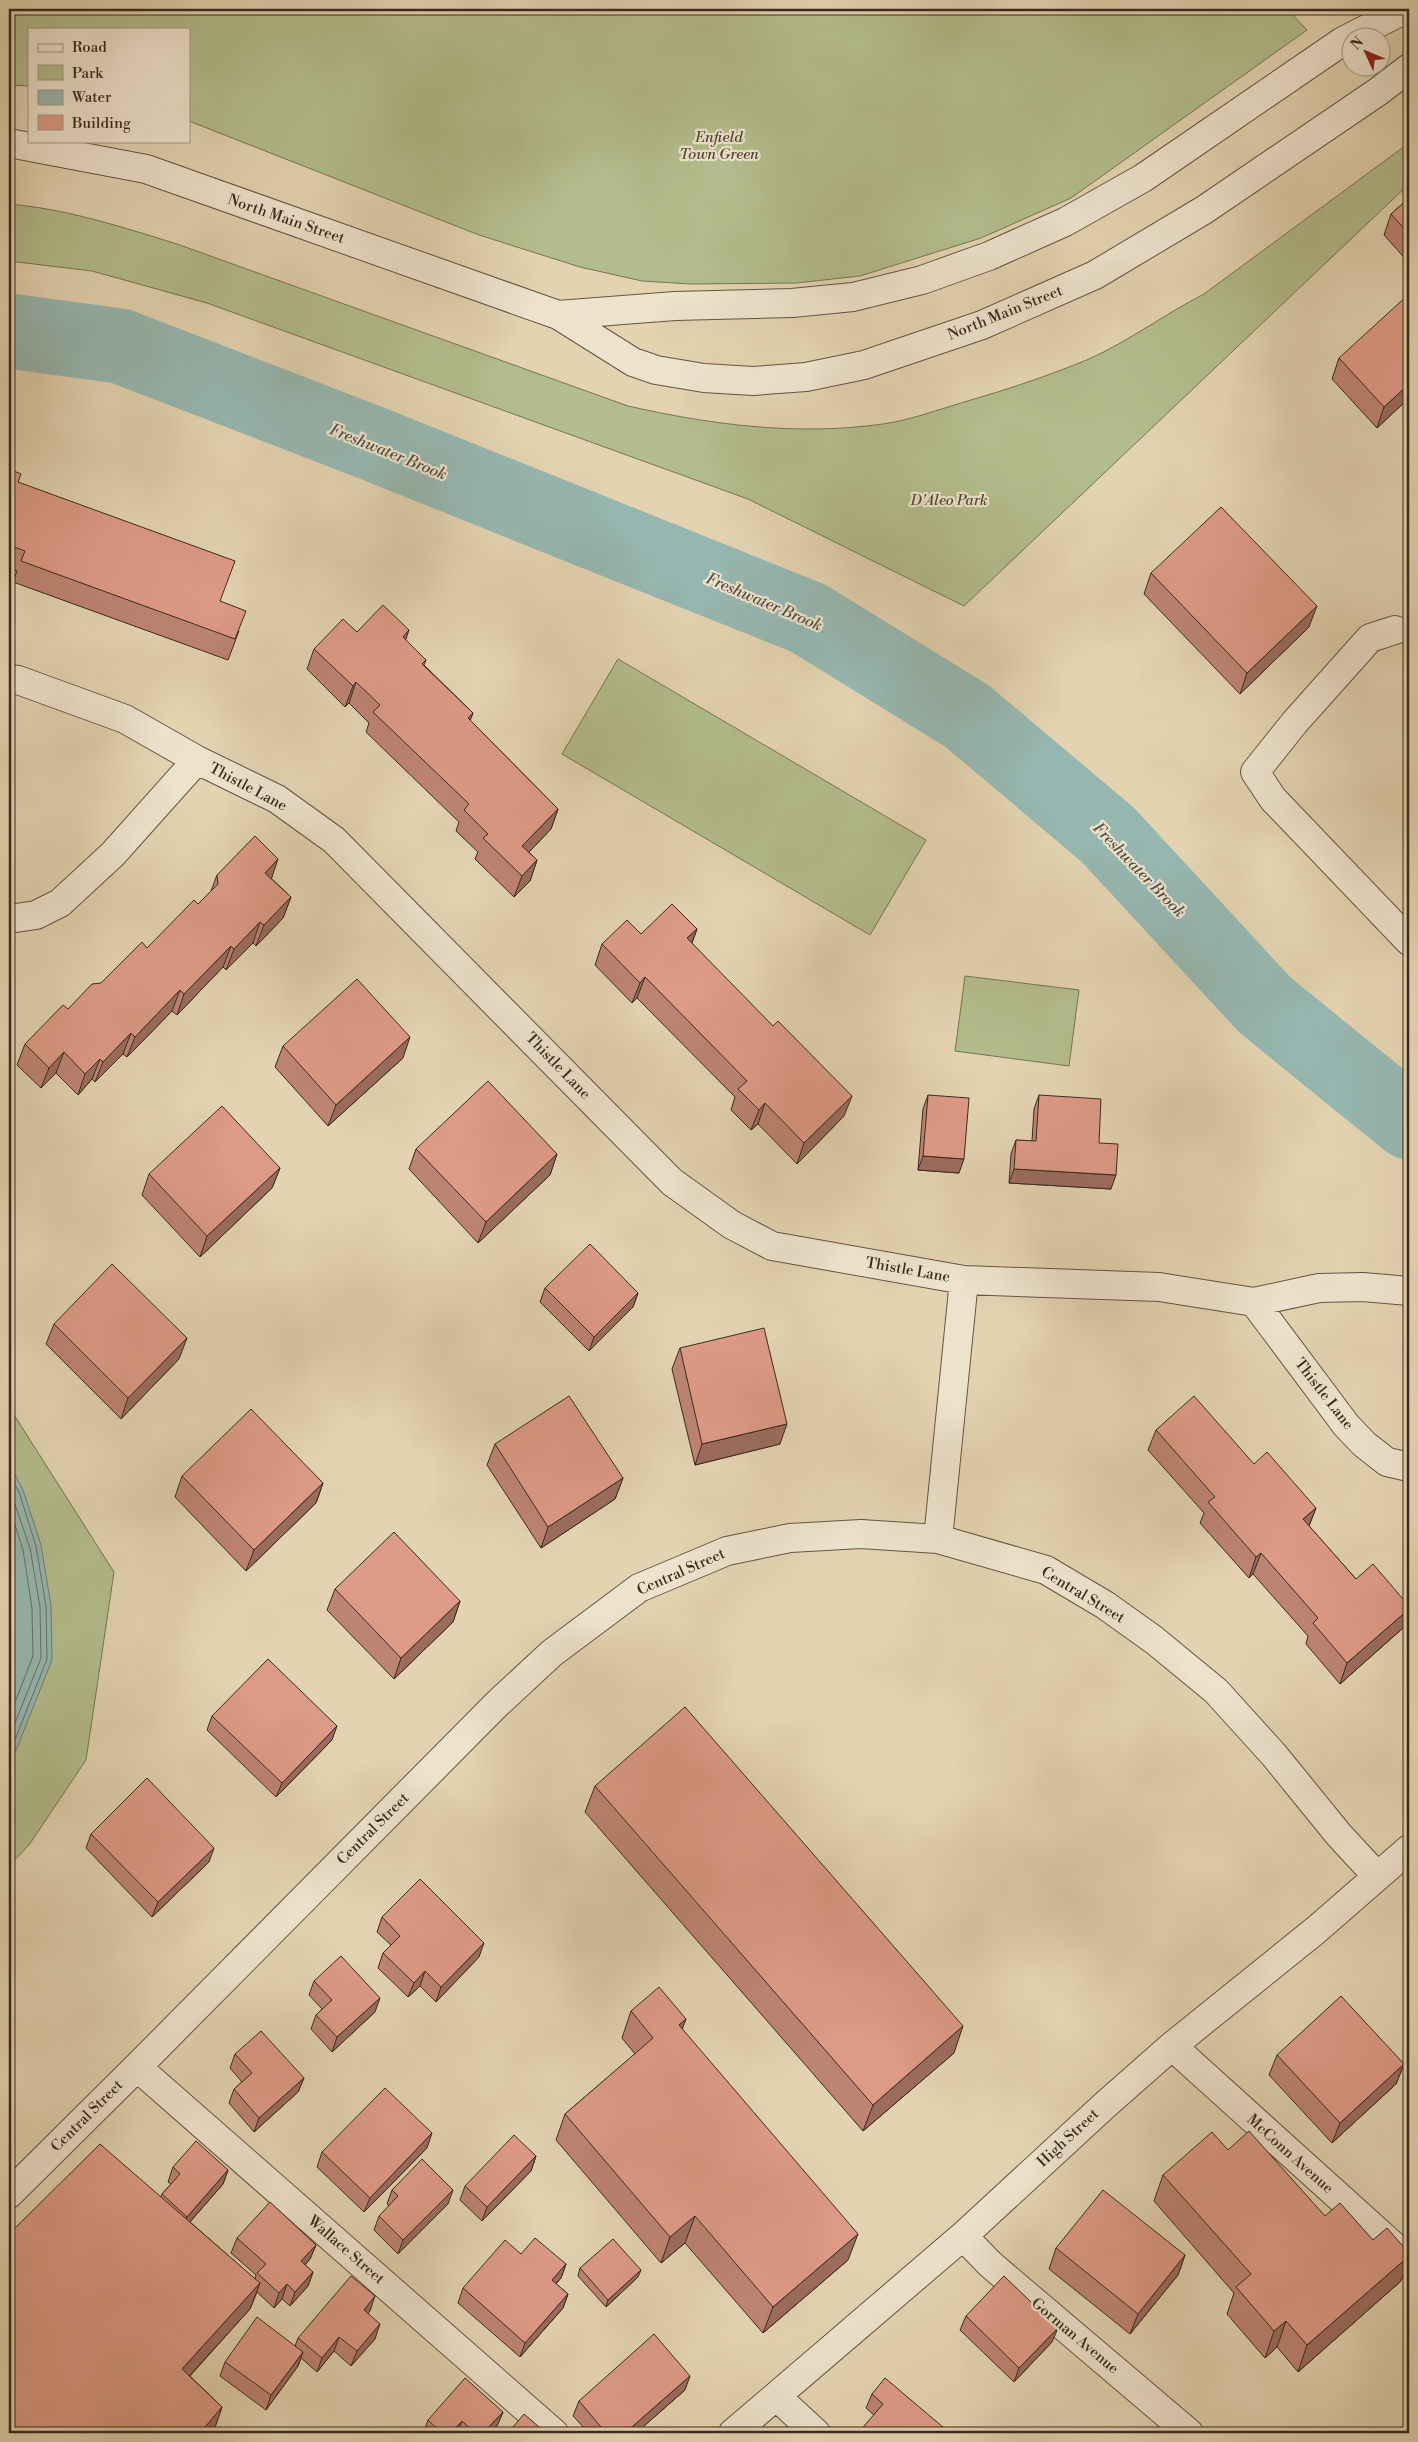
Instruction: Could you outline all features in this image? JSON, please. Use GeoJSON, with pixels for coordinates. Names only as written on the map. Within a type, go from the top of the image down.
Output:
{"type":"FeatureCollection","features":[{"type":"Feature","properties":{"kind":"street","name":"North Main Street"},"geometry":{"type":"LineString","coordinates":[[558,315],[675,306],[792,303],[853,297],[922,280],[988,256],[1065,222],[1143,178],[1343,41],[1396,14],[1409,10]]}},
{"type":"Feature","properties":{"kind":"street","name":"North Main Street"},"geometry":{"type":"LineString","coordinates":[[9,143],[146,169],[558,315],[633,362],[656,370],[704,378],[753,381],[806,378],[864,365],[982,325],[1094,275],[1204,210],[1354,108],[1409,68]]}},
{"type":"Feature","properties":{"kind":"street"},"geometry":{"type":"LineString","coordinates":[[1395,630],[1370,638],[1295,722],[1255,772],[1273,799],[1409,941]]}},
{"type":"Feature","properties":{"kind":"street","name":"Thistle Lane"},"geometry":{"type":"LineString","coordinates":[[9,679],[18,680],[125,719],[198,760],[277,799],[334,840],[672,1182],[732,1225],[772,1246],[964,1280],[1159,1287],[1254,1302],[1319,1288],[1363,1287],[1409,1291]]}},
{"type":"Feature","properties":{"kind":"street","name":"Thistle Lane"},"geometry":{"type":"LineString","coordinates":[[9,919],[36,915],[60,903],[112,854],[198,760]]}},
{"type":"Feature","properties":{"kind":"street","name":"Thistle Lane"},"geometry":{"type":"LineString","coordinates":[[938,1539],[964,1280]]}},
{"type":"Feature","properties":{"kind":"street","name":"Thistle Lane"},"geometry":{"type":"LineString","coordinates":[[1254,1302],[1346,1425],[1364,1444],[1387,1462],[1409,1467]]}},
{"type":"Feature","properties":{"kind":"street","name":"Central Street"},"geometry":{"type":"LineString","coordinates":[[9,2194],[138,2068],[497,1704],[552,1653],[639,1588],[727,1551],[790,1538],[861,1534],[938,1539],[1046,1570],[1105,1605],[1154,1640],[1216,1691],[1274,1755],[1339,1835],[1377,1876]]}},
{"type":"Feature","properties":{"kind":"street","name":"High Street"},"geometry":{"type":"LineString","coordinates":[[733,2433],[963,2236],[1172,2046],[1316,1930],[1409,1849]]}},
{"type":"Feature","properties":{"kind":"street","name":"McConn Avenue"},"geometry":{"type":"LineString","coordinates":[[1172,2046],[1409,2260]]}},
{"type":"Feature","properties":{"kind":"street","name":"Wallace Street"},"geometry":{"type":"LineString","coordinates":[[138,2068],[554,2433]]}},
{"type":"Feature","properties":{"kind":"street","name":"Gorman Avenue"},"geometry":{"type":"LineString","coordinates":[[963,2236],[990,2264],[1189,2433]]}},
{"type":"Feature","properties":{"kind":"street"},"geometry":{"type":"LineString","coordinates":[[777,2397],[816,2433]]}},
{"type":"Feature","properties":{"kind":"green space","name":"Enfield Town Green"},"geometry":{"type":"Polygon","coordinates":[[[9,9],[1287,9],[1307,30],[1071,198],[981,238],[860,276],[796,283],[690,284],[642,281],[580,267],[479,235],[190,121],[190,28],[28,28],[28,86],[9,85],[9,9]]]}},
{"type":"Feature","properties":{"kind":"green space","name":"D'Aleo Park"},"geometry":{"type":"Polygon","coordinates":[[[1409,143],[1409,184],[964,606],[748,499],[207,303],[92,271],[9,261],[9,204],[52,210],[136,231],[177,244],[628,406],[691,419],[755,427],[819,429],[851,427],[893,422],[995,393],[1074,365],[1104,352],[1204,294],[1409,143]]]}},
{"type":"Feature","properties":{"kind":"green space"},"geometry":{"type":"Polygon","coordinates":[[[618,659],[926,840],[870,935],[562,754],[618,659]]]}},
{"type":"Feature","properties":{"kind":"green space"},"geometry":{"type":"Polygon","coordinates":[[[965,976],[1079,990],[1069,1066],[955,1051],[965,976]]]}},
{"type":"Feature","properties":{"kind":"green space"},"geometry":{"type":"Polygon","coordinates":[[[9,1407],[114,1572],[86,1760],[29,1845],[9,1866],[9,1407]]]}},
{"type":"Feature","properties":{"kind":"water"},"geometry":{"type":"Polygon","coordinates":[[[9,1463],[23,1490],[41,1545],[51,1606],[52,1660],[9,1768],[9,1463]]]}},
{"type":"Feature","properties":{"kind":"building"},"geometry":{"type":"Polygon","coordinates":[[[1409,198],[1409,234],[1391,214],[1409,198]]]}},
{"type":"Feature","properties":{"kind":"building"},"geometry":{"type":"Polygon","coordinates":[[[1409,294],[1409,384],[1384,407],[1339,358],[1409,294]]]}},
{"type":"Feature","properties":{"kind":"building"},"geometry":{"type":"Polygon","coordinates":[[[9,469],[21,474],[18,482],[235,561],[220,601],[246,611],[235,639],[21,561],[25,551],[9,545],[9,469]]]}},
{"type":"Feature","properties":{"kind":"building"},"geometry":{"type":"Polygon","coordinates":[[[1221,507],[1317,606],[1247,673],[1151,573],[1221,507]]]}},
{"type":"Feature","properties":{"kind":"building"},"geometry":{"type":"Polygon","coordinates":[[[383,605],[409,630],[403,637],[426,660],[422,664],[473,713],[468,718],[558,809],[522,846],[537,860],[522,876],[483,838],[488,834],[464,810],[469,804],[373,712],[380,705],[356,682],[353,686],[314,649],[343,619],[357,632],[383,605]]]}},
{"type":"Feature","properties":{"kind":"building"},"geometry":{"type":"Polygon","coordinates":[[[255,836],[278,859],[265,873],[291,897],[264,925],[260,922],[234,949],[231,946],[184,994],[180,990],[135,1037],[131,1033],[103,1062],[100,1059],[85,1074],[64,1052],[49,1068],[25,1044],[63,1005],[68,1009],[92,984],[101,983],[142,942],[147,948],[194,900],[198,904],[218,884],[217,875],[255,836]]]}},
{"type":"Feature","properties":{"kind":"building"},"geometry":{"type":"Polygon","coordinates":[[[672,904],[697,929],[687,938],[773,1026],[778,1021],[852,1096],[804,1143],[765,1103],[759,1110],[738,1089],[747,1081],[645,977],[640,983],[602,944],[627,920],[641,934],[672,904]]]}},
{"type":"Feature","properties":{"kind":"building"},"geometry":{"type":"Polygon","coordinates":[[[357,979],[410,1037],[336,1105],[283,1046],[357,979]]]}},
{"type":"Feature","properties":{"kind":"building"},"geometry":{"type":"Polygon","coordinates":[[[488,1081],[557,1154],[486,1222],[416,1149],[488,1081]]]}},
{"type":"Feature","properties":{"kind":"building"},"geometry":{"type":"Polygon","coordinates":[[[928,1095],[969,1098],[964,1159],[923,1156],[928,1095]]]}},
{"type":"Feature","properties":{"kind":"building"},"geometry":{"type":"Polygon","coordinates":[[[1039,1095],[1101,1099],[1099,1143],[1118,1144],[1116,1175],[1014,1169],[1016,1140],[1036,1141],[1039,1095]]]}},
{"type":"Feature","properties":{"kind":"building"},"geometry":{"type":"Polygon","coordinates":[[[222,1106],[280,1168],[207,1236],[149,1174],[222,1106]]]}},
{"type":"Feature","properties":{"kind":"building"},"geometry":{"type":"Polygon","coordinates":[[[590,1244],[638,1293],[594,1337],[545,1288],[590,1244]]]}},
{"type":"Feature","properties":{"kind":"building"},"geometry":{"type":"Polygon","coordinates":[[[112,1264],[187,1338],[128,1398],[54,1324],[112,1264]]]}},
{"type":"Feature","properties":{"kind":"building"},"geometry":{"type":"Polygon","coordinates":[[[764,1328],[787,1424],[702,1444],[680,1348],[764,1328]]]}},
{"type":"Feature","properties":{"kind":"building"},"geometry":{"type":"Polygon","coordinates":[[[569,1396],[623,1478],[548,1527],[495,1444],[569,1396]]]}},
{"type":"Feature","properties":{"kind":"building"},"geometry":{"type":"Polygon","coordinates":[[[1194,1396],[1254,1464],[1267,1452],[1316,1508],[1303,1519],[1356,1579],[1373,1564],[1409,1606],[1409,1609],[1347,1663],[1313,1623],[1318,1618],[1261,1553],[1256,1557],[1208,1502],[1215,1497],[1156,1430],[1194,1396]]]}},
{"type":"Feature","properties":{"kind":"building"},"geometry":{"type":"Polygon","coordinates":[[[251,1409],[323,1483],[254,1550],[182,1476],[251,1409]]]}},
{"type":"Feature","properties":{"kind":"building"},"geometry":{"type":"Polygon","coordinates":[[[394,1532],[460,1601],[401,1658],[335,1589],[394,1532]]]}},
{"type":"Feature","properties":{"kind":"building"},"geometry":{"type":"Polygon","coordinates":[[[268,1659],[337,1726],[282,1783],[212,1716],[268,1659]]]}},
{"type":"Feature","properties":{"kind":"building"},"geometry":{"type":"Polygon","coordinates":[[[685,1707],[963,2026],[873,2105],[595,1786],[685,1707]]]}},
{"type":"Feature","properties":{"kind":"building"},"geometry":{"type":"Polygon","coordinates":[[[147,1778],[214,1848],[158,1902],[91,1834],[147,1778]]]}},
{"type":"Feature","properties":{"kind":"building"},"geometry":{"type":"Polygon","coordinates":[[[420,1879],[484,1943],[441,1987],[425,1971],[414,1983],[383,1953],[400,1936],[382,1917],[420,1879]]]}},
{"type":"Feature","properties":{"kind":"building"},"geometry":{"type":"Polygon","coordinates":[[[341,1956],[380,1998],[337,2037],[316,2015],[332,2000],[314,1981],[341,1956]]]}},
{"type":"Feature","properties":{"kind":"building"},"geometry":{"type":"Polygon","coordinates":[[[659,1987],[686,2019],[679,2025],[858,2234],[773,2307],[695,2216],[670,2237],[565,2114],[653,2038],[631,2011],[659,1987]]]}},
{"type":"Feature","properties":{"kind":"building"},"geometry":{"type":"Polygon","coordinates":[[[1341,1996],[1404,2064],[1340,2123],[1277,2055],[1341,1996]]]}},
{"type":"Feature","properties":{"kind":"building"},"geometry":{"type":"Polygon","coordinates":[[[261,2031],[304,2078],[259,2118],[234,2089],[252,2073],[235,2054],[261,2031]]]}},
{"type":"Feature","properties":{"kind":"building"},"geometry":{"type":"Polygon","coordinates":[[[385,2088],[432,2133],[370,2198],[322,2152],[385,2088]]]}},
{"type":"Feature","properties":{"kind":"building"},"geometry":{"type":"Polygon","coordinates":[[[1249,2131],[1325,2216],[1340,2203],[1373,2240],[1387,2228],[1409,2253],[1409,2256],[1307,2345],[1286,2321],[1274,2331],[1236,2287],[1251,2274],[1163,2175],[1212,2132],[1228,2150],[1249,2131]]]}},
{"type":"Feature","properties":{"kind":"building"},"geometry":{"type":"Polygon","coordinates":[[[514,2135],[536,2156],[487,2207],[465,2186],[514,2135]]]}},
{"type":"Feature","properties":{"kind":"building"},"geometry":{"type":"Polygon","coordinates":[[[196,2141],[228,2170],[187,2217],[162,2194],[180,2174],[173,2167],[196,2141]]]}},
{"type":"Feature","properties":{"kind":"building"},"geometry":{"type":"Polygon","coordinates":[[[100,2144],[260,2283],[182,2369],[222,2407],[200,2433],[9,2433],[9,2234],[100,2144]]]}},
{"type":"Feature","properties":{"kind":"building"},"geometry":{"type":"Polygon","coordinates":[[[422,2159],[453,2190],[403,2240],[379,2216],[398,2196],[392,2190],[422,2159]]]}},
{"type":"Feature","properties":{"kind":"building"},"geometry":{"type":"Polygon","coordinates":[[[1103,2190],[1185,2255],[1138,2314],[1056,2248],[1103,2190]]]}},
{"type":"Feature","properties":{"kind":"building"},"geometry":{"type":"Polygon","coordinates":[[[270,2202],[316,2245],[301,2261],[313,2272],[295,2292],[287,2284],[279,2293],[257,2273],[266,2264],[237,2238],[270,2202]]]}},
{"type":"Feature","properties":{"kind":"building"},"geometry":{"type":"Polygon","coordinates":[[[535,2238],[566,2264],[552,2280],[568,2294],[525,2343],[463,2288],[505,2240],[521,2254],[535,2238]]]}},
{"type":"Feature","properties":{"kind":"building"},"geometry":{"type":"Polygon","coordinates":[[[613,2239],[641,2270],[608,2300],[580,2268],[613,2239]]]}},
{"type":"Feature","properties":{"kind":"building"},"geometry":{"type":"Polygon","coordinates":[[[351,2276],[375,2296],[364,2310],[380,2324],[357,2351],[339,2337],[322,2358],[298,2338],[351,2276]]]}},
{"type":"Feature","properties":{"kind":"building"},"geometry":{"type":"Polygon","coordinates":[[[1004,2276],[1058,2328],[1019,2368],[966,2316],[1004,2276]]]}},
{"type":"Feature","properties":{"kind":"building"},"geometry":{"type":"Polygon","coordinates":[[[257,2317],[303,2352],[271,2395],[225,2362],[257,2317]]]}},
{"type":"Feature","properties":{"kind":"building"},"geometry":{"type":"Polygon","coordinates":[[[654,2334],[690,2376],[625,2433],[606,2433],[579,2401],[654,2334]]]}},
{"type":"Feature","properties":{"kind":"building"},"geometry":{"type":"Polygon","coordinates":[[[465,2378],[503,2412],[483,2433],[475,2433],[462,2421],[451,2433],[442,2433],[428,2420],[465,2378]]]}},
{"type":"Feature","properties":{"kind":"building"},"geometry":{"type":"Polygon","coordinates":[[[885,2378],[950,2433],[859,2432],[883,2404],[872,2394],[885,2378]]]}},
{"type":"Feature","properties":{"kind":"building"},"geometry":{"type":"Polygon","coordinates":[[[524,2414],[546,2433],[508,2433],[524,2414]]]}},
{"type":"Feature","properties":{"kind":"waterway","name":"Freshwater Brook"},"geometry":{"type":"LineString","coordinates":[[9,331],[120,346],[369,442],[808,618],[967,716],[1108,835],[1265,1005],[1409,1122]]}}]}
